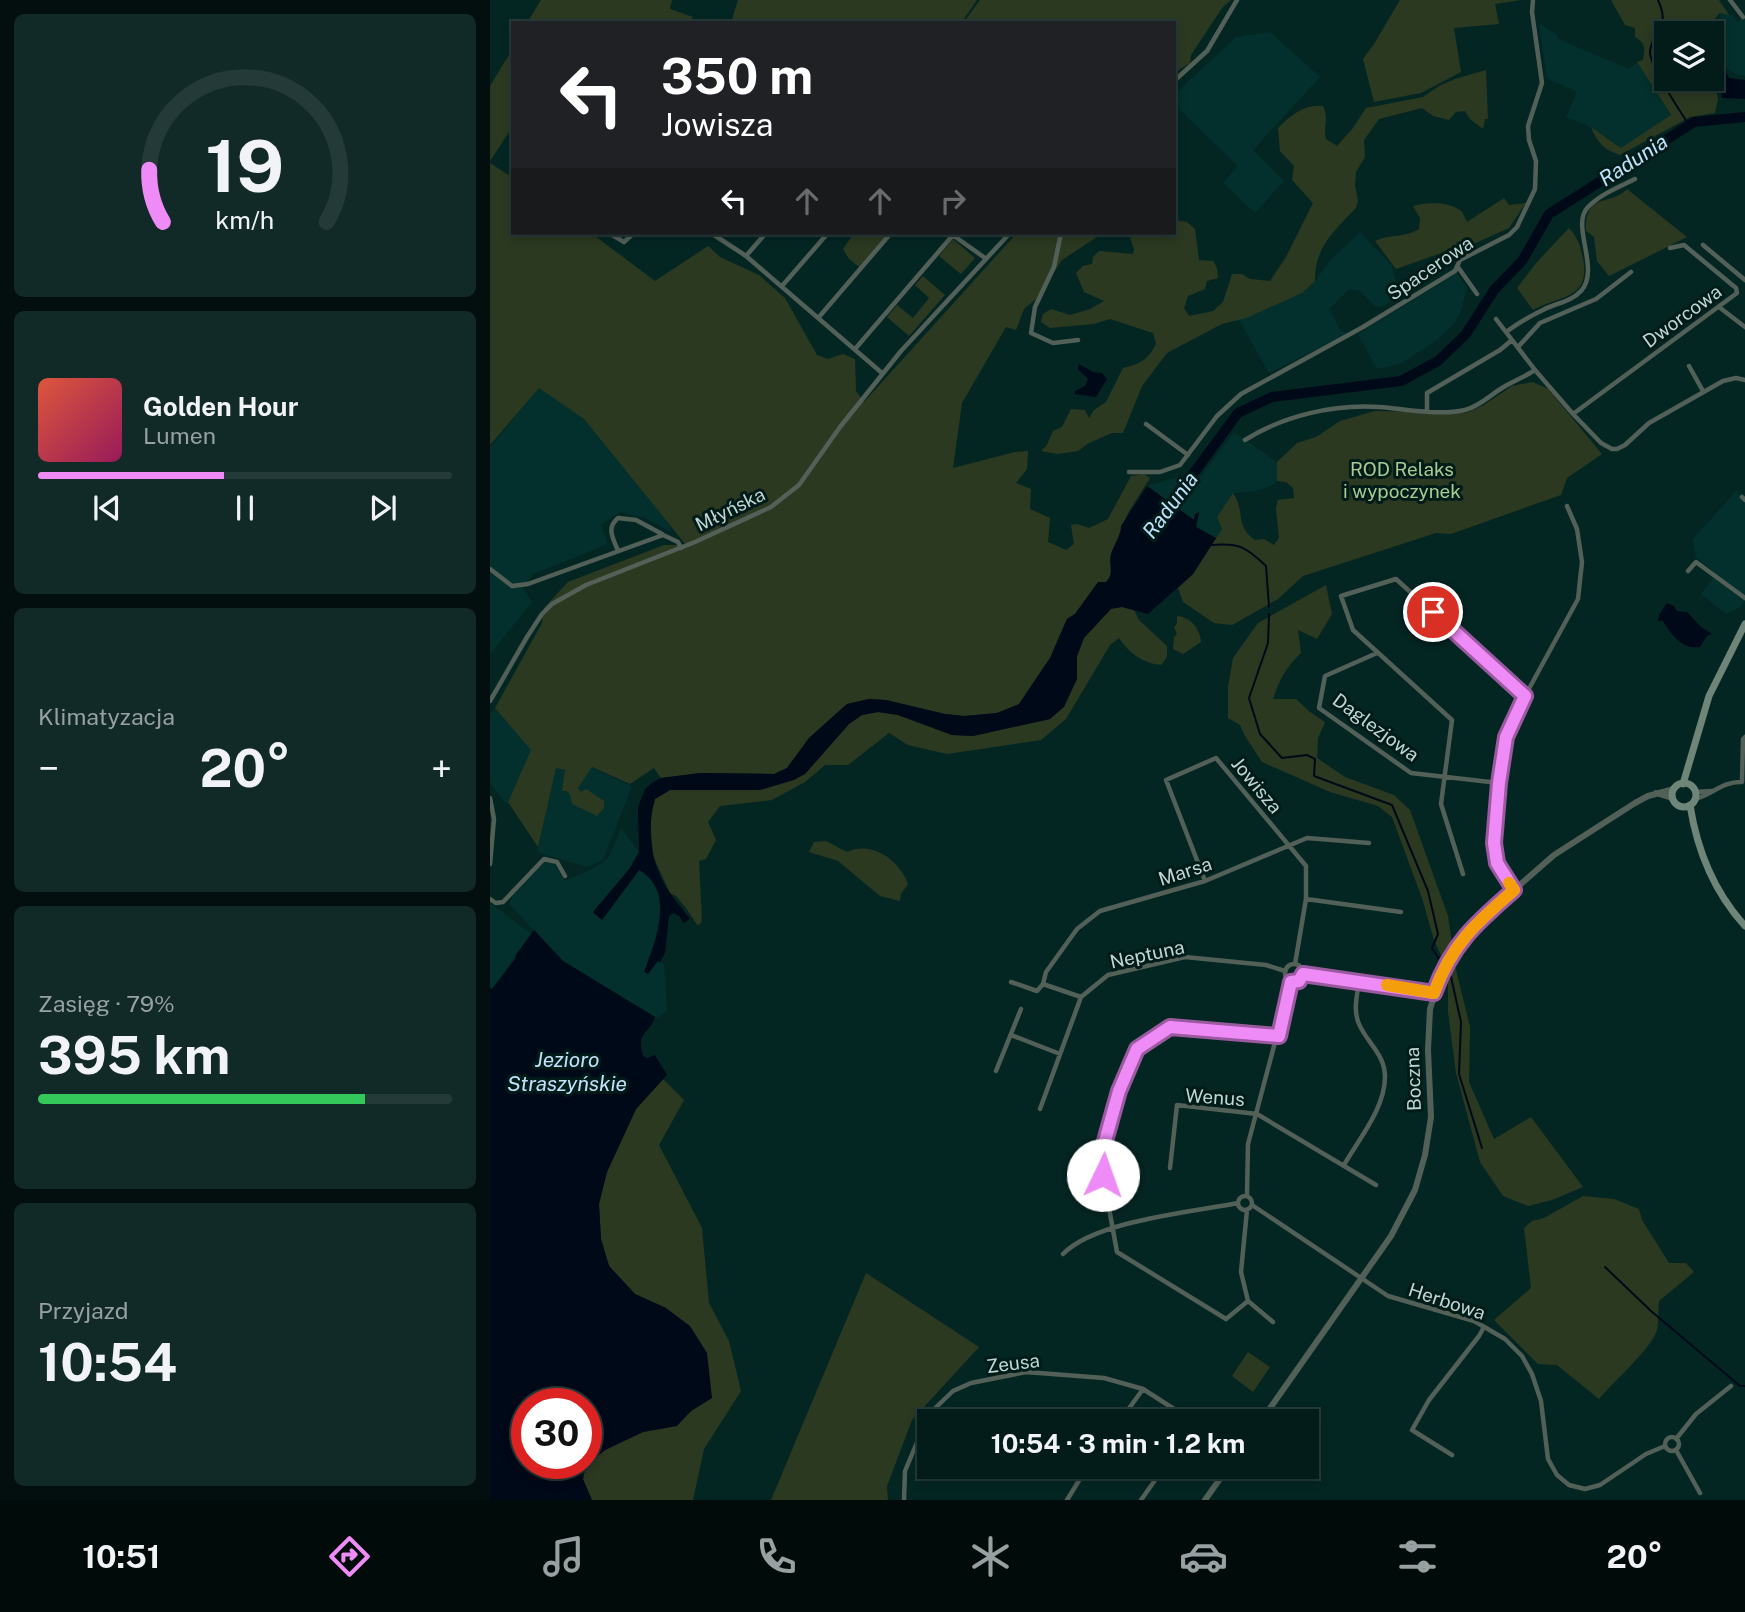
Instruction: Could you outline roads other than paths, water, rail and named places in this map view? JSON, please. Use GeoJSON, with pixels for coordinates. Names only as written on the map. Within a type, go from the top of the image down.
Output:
{"type":"FeatureCollection","features":[{"type":"Feature","properties":{"kind":"main road"},"geometry":{"type":"LineString","coordinates":[[1745,624],[1709,696],[1697,731],[1690,765],[1689,795],[1693,824],[1716,884],[1726,903],[1745,926]]}},
{"type":"Feature","properties":{"kind":"main road"},"geometry":{"type":"LineString","coordinates":[[1673,794],[1689,795],[1676,804],[1673,794]]}},
{"type":"Feature","properties":{"kind":"street"},"geometry":{"type":"LineString","coordinates":[[1176,79],[1207,51],[1237,0]]}},
{"type":"Feature","properties":{"kind":"street","name":"Spacerowa"},"geometry":{"type":"LineString","coordinates":[[1129,472],[1160,472],[1180,465],[1217,416],[1241,394],[1363,327],[1455,271],[1460,260],[1509,235],[1517,227],[1535,189],[1536,161],[1529,140],[1528,126],[1542,83],[1532,12],[1533,0]]}},
{"type":"Feature","properties":{"kind":"street"},"geometry":{"type":"LineString","coordinates":[[1730,0],[1743,17]]}},
{"type":"Feature","properties":{"kind":"street"},"geometry":{"type":"LineString","coordinates":[[1506,332],[1531,316],[1567,302],[1583,289],[1589,272],[1583,220],[1586,209],[1601,197],[1635,179]]}},
{"type":"Feature","properties":{"kind":"street"},"geometry":{"type":"LineString","coordinates":[[612,235],[624,242],[632,235]]}},
{"type":"Feature","properties":{"kind":"street"},"geometry":{"type":"LineString","coordinates":[[714,235],[746,256],[882,373]]}},
{"type":"Feature","properties":{"kind":"street"},"geometry":{"type":"LineString","coordinates":[[746,256],[764,235]]}},
{"type":"Feature","properties":{"kind":"street"},"geometry":{"type":"LineString","coordinates":[[782,286],[826,235]]}},
{"type":"Feature","properties":{"kind":"street"},"geometry":{"type":"LineString","coordinates":[[819,317],[889,235]]}},
{"type":"Feature","properties":{"kind":"street"},"geometry":{"type":"LineString","coordinates":[[855,349],[950,235]]}},
{"type":"Feature","properties":{"kind":"street"},"geometry":{"type":"LineString","coordinates":[[952,235],[985,258]]}},
{"type":"Feature","properties":{"kind":"street","name":"Młyńska"},"geometry":{"type":"LineString","coordinates":[[490,701],[527,637],[552,604],[586,585],[681,548],[771,507],[792,491],[813,467],[882,373],[1008,235]]}},
{"type":"Feature","properties":{"kind":"street"},"geometry":{"type":"LineString","coordinates":[[1061,235],[1054,267],[1035,307],[1031,333],[1053,342],[1078,340]]}},
{"type":"Feature","properties":{"kind":"street","name":"Dworcowa"},"geometry":{"type":"LineString","coordinates":[[1573,414],[1737,293],[1736,288],[1684,244],[1670,248]]}},
{"type":"Feature","properties":{"kind":"street"},"geometry":{"type":"LineString","coordinates":[[1703,245],[1745,280]]}},
{"type":"Feature","properties":{"kind":"street"},"geometry":{"type":"LineString","coordinates":[[1458,267],[1477,294]]}},
{"type":"Feature","properties":{"kind":"street"},"geometry":{"type":"LineString","coordinates":[[1518,348],[1540,323],[1596,299],[1631,272]]}},
{"type":"Feature","properties":{"kind":"street"},"geometry":{"type":"LineString","coordinates":[[1737,293],[1745,287]]}},
{"type":"Feature","properties":{"kind":"street"},"geometry":{"type":"LineString","coordinates":[[1719,307],[1745,327]]}},
{"type":"Feature","properties":{"kind":"street"},"geometry":{"type":"LineString","coordinates":[[1496,319],[1535,370],[1605,447],[1617,449],[1625,445],[1649,424],[1728,379],[1745,380]]}},
{"type":"Feature","properties":{"kind":"street"},"geometry":{"type":"LineString","coordinates":[[1427,410],[1427,393],[1500,350],[1512,340]]}},
{"type":"Feature","properties":{"kind":"street"},"geometry":{"type":"LineString","coordinates":[[1689,366],[1703,391]]}},
{"type":"Feature","properties":{"kind":"street"},"geometry":{"type":"LineString","coordinates":[[1245,440],[1266,427],[1294,417],[1329,410],[1377,407],[1459,411],[1475,407],[1535,370]]}},
{"type":"Feature","properties":{"kind":"street"},"geometry":{"type":"LineString","coordinates":[[1146,424],[1188,454]]}},
{"type":"Feature","properties":{"kind":"street"},"geometry":{"type":"LineString","coordinates":[[1514,890],[1500,868],[1494,850],[1499,783],[1506,737],[1577,599],[1582,562],[1577,528],[1567,506]]}},
{"type":"Feature","properties":{"kind":"street"},"geometry":{"type":"LineString","coordinates":[[618,551],[610,528],[618,518],[636,520],[678,542],[681,548]]}},
{"type":"Feature","properties":{"kind":"street"},"geometry":{"type":"LineString","coordinates":[[490,569],[512,586],[528,583],[663,535]]}},
{"type":"Feature","properties":{"kind":"street"},"geometry":{"type":"LineString","coordinates":[[1688,571],[1696,562],[1745,598]]}},
{"type":"Feature","properties":{"kind":"street"},"geometry":{"type":"LineString","coordinates":[[1464,874],[1441,804],[1452,720],[1353,630],[1342,596],[1396,579],[1525,696]]}},
{"type":"Feature","properties":{"kind":"street","name":"Daglezjowa"},"geometry":{"type":"LineString","coordinates":[[1377,653],[1325,676],[1319,708],[1411,773],[1499,783]]}},
{"type":"Feature","properties":{"kind":"street"},"geometry":{"type":"LineString","coordinates":[[1689,795],[1706,796],[1724,784],[1744,782],[1745,737]]}},
{"type":"Feature","properties":{"kind":"street","name":"Jowisza"},"geometry":{"type":"LineString","coordinates":[[1205,881],[1166,780],[1216,758],[1306,866],[1306,899],[1295,964]]}},
{"type":"Feature","properties":{"kind":"street","name":"Boczna"},"geometry":{"type":"LineString","coordinates":[[1269,1409],[1403,1217],[1415,1190],[1425,1155],[1431,1108],[1428,1030],[1434,993],[1443,968],[1463,936],[1574,841],[1635,803],[1657,793],[1673,794]]}},
{"type":"Feature","properties":{"kind":"street"},"geometry":{"type":"LineString","coordinates":[[490,797],[494,819],[490,864]]}},
{"type":"Feature","properties":{"kind":"street","name":"Marsa"},"geometry":{"type":"LineString","coordinates":[[1043,984],[1046,972],[1077,929],[1100,911],[1205,881],[1307,838],[1369,843]]}},
{"type":"Feature","properties":{"kind":"street"},"geometry":{"type":"LineString","coordinates":[[490,899],[496,903],[503,902],[544,859],[557,862],[565,876]]}},
{"type":"Feature","properties":{"kind":"street"},"geometry":{"type":"LineString","coordinates":[[1306,899],[1401,912]]}},
{"type":"Feature","properties":{"kind":"street","name":"Neptuna"},"geometry":{"type":"LineString","coordinates":[[1081,997],[1108,975],[1185,957],[1266,965],[1285,971]]}},
{"type":"Feature","properties":{"kind":"street"},"geometry":{"type":"LineString","coordinates":[[1295,964],[1301,968],[1303,974],[1299,981],[1291,982],[1286,978],[1285,971],[1295,964]]}},
{"type":"Feature","properties":{"kind":"street"},"geometry":{"type":"LineString","coordinates":[[1303,974],[1434,993]]}},
{"type":"Feature","properties":{"kind":"street"},"geometry":{"type":"LineString","coordinates":[[1011,982],[1037,991],[1043,984],[1081,997],[1040,1110]]}},
{"type":"Feature","properties":{"kind":"street"},"geometry":{"type":"LineString","coordinates":[[1273,1322],[1248,1301],[1241,1272],[1247,1210],[1252,1205],[1251,1198],[1247,1195],[1248,1144],[1279,1036],[1291,982]]}},
{"type":"Feature","properties":{"kind":"street"},"geometry":{"type":"LineString","coordinates":[[1344,1165],[1382,1095],[1385,1077],[1383,1062],[1359,1023],[1355,1004],[1359,982]]}},
{"type":"Feature","properties":{"kind":"street"},"geometry":{"type":"LineString","coordinates":[[996,1071],[1021,1009]]}},
{"type":"Feature","properties":{"kind":"street"},"geometry":{"type":"LineString","coordinates":[[1248,1301],[1226,1319],[1117,1252],[1103,1175],[1105,1141],[1119,1091],[1137,1049],[1170,1027],[1279,1036]]}},
{"type":"Feature","properties":{"kind":"street"},"geometry":{"type":"LineString","coordinates":[[1010,1035],[1060,1054]]}},
{"type":"Feature","properties":{"kind":"street","name":"Wenus"},"geometry":{"type":"LineString","coordinates":[[1170,1168],[1177,1105],[1257,1114],[1376,1185]]}},
{"type":"Feature","properties":{"kind":"street"},"geometry":{"type":"LineString","coordinates":[[1247,1195],[1241,1196],[1238,1203],[1241,1209],[1247,1210]]}},
{"type":"Feature","properties":{"kind":"street"},"geometry":{"type":"LineString","coordinates":[[1063,1254],[1073,1243],[1112,1227],[1238,1203]]}},
{"type":"Feature","properties":{"kind":"street","name":"Herbowa"},"geometry":{"type":"LineString","coordinates":[[1252,1205],[1392,1298],[1474,1321],[1505,1339],[1527,1365],[1539,1393],[1550,1465],[1569,1485],[1585,1489],[1600,1485],[1646,1454],[1665,1446]]}},
{"type":"Feature","properties":{"kind":"street"},"geometry":{"type":"LineString","coordinates":[[1452,1455],[1412,1430],[1429,1400],[1479,1336],[1483,1327]]}},
{"type":"Feature","properties":{"kind":"street","name":"Zeusa"},"geometry":{"type":"LineString","coordinates":[[904,1500],[905,1471],[929,1414],[953,1391],[971,1383],[1026,1372],[1104,1378],[1143,1389],[1174,1409]]}},
{"type":"Feature","properties":{"kind":"street"},"geometry":{"type":"LineString","coordinates":[[1676,1438],[1696,1414],[1731,1386]]}},
{"type":"Feature","properties":{"kind":"street"},"geometry":{"type":"LineString","coordinates":[[1129,1409],[1143,1389]]}},
{"type":"Feature","properties":{"kind":"street"},"geometry":{"type":"LineString","coordinates":[[1676,1438],[1668,1438],[1665,1446],[1670,1451],[1676,1450]]}},
{"type":"Feature","properties":{"kind":"street"},"geometry":{"type":"LineString","coordinates":[[1676,1438],[1679,1444],[1676,1450]]}},
{"type":"Feature","properties":{"kind":"street"},"geometry":{"type":"LineString","coordinates":[[1676,1450],[1700,1493]]}},
{"type":"Feature","properties":{"kind":"street"},"geometry":{"type":"LineString","coordinates":[[1067,1500],[1080,1479]]}},
{"type":"Feature","properties":{"kind":"street"},"geometry":{"type":"LineString","coordinates":[[1142,1500],[1156,1479]]}},
{"type":"Feature","properties":{"kind":"street"},"geometry":{"type":"LineString","coordinates":[[1205,1500],[1220,1479]]}},
{"type":"Feature","properties":{"kind":"water"},"geometry":{"type":"Polygon","coordinates":[[[1724,68],[1729,78],[1745,80],[1745,99],[1722,98],[1724,68]]]}},
{"type":"Feature","properties":{"kind":"water"},"geometry":{"type":"Polygon","coordinates":[[[1079,364],[1093,372],[1102,373],[1107,379],[1096,397],[1075,394],[1075,391],[1085,386],[1088,379],[1078,369],[1079,364]]]}},
{"type":"Feature","properties":{"kind":"water"},"geometry":{"type":"Polygon","coordinates":[[[1147,486],[1194,520],[1195,514],[1199,512],[1196,527],[1216,538],[1193,574],[1148,614],[1122,607],[1111,609],[1084,638],[1077,656],[1077,679],[1064,707],[1050,719],[973,736],[952,735],[898,715],[878,712],[862,715],[849,724],[805,774],[794,780],[760,790],[670,790],[655,799],[651,836],[658,871],[672,896],[690,919],[683,923],[674,913],[669,916],[665,953],[648,974],[644,972],[660,917],[657,890],[650,879],[639,870],[602,920],[593,912],[630,868],[639,852],[638,807],[645,789],[661,778],[700,773],[774,774],[787,768],[809,738],[847,704],[869,699],[964,716],[997,713],[1019,704],[1050,658],[1067,619],[1075,614],[1098,582],[1106,582],[1109,578],[1111,554],[1121,526],[1147,486]]]}},
{"type":"Feature","properties":{"kind":"water"},"geometry":{"type":"Polygon","coordinates":[[[1667,603],[1677,611],[1687,612],[1712,634],[1707,636],[1700,647],[1682,644],[1663,621],[1658,621],[1667,603]]]}},
{"type":"Feature","properties":{"kind":"water","name":"Jezioro Straszyńskie"},"geometry":{"type":"Polygon","coordinates":[[[534,930],[563,961],[655,1017],[642,1037],[641,1048],[643,1056],[647,1058],[655,1055],[667,1075],[636,1109],[607,1172],[599,1204],[601,1239],[609,1266],[635,1294],[666,1308],[690,1326],[707,1353],[712,1398],[691,1411],[677,1426],[643,1432],[602,1452],[602,1388],[511,1388],[511,1479],[583,1479],[592,1500],[490,1500],[490,988],[492,989],[534,930]]]}},
{"type":"Feature","properties":{"kind":"waterway"},"geometry":{"type":"LineString","coordinates":[[1658,0],[1663,18],[1651,45],[1651,58],[1689,125]]}},
{"type":"Feature","properties":{"kind":"waterway","name":"Radunia"},"geometry":{"type":"LineString","coordinates":[[1165,512],[1238,413],[1272,397],[1401,381],[1438,361],[1466,334],[1494,290],[1522,261],[1549,214],[1694,122],[1745,117]]}},
{"type":"Feature","properties":{"kind":"waterway"},"geometry":{"type":"LineString","coordinates":[[1212,545],[1242,548],[1266,566],[1269,607]]}},
{"type":"Feature","properties":{"kind":"waterway"},"geometry":{"type":"LineString","coordinates":[[1269,614],[1268,643],[1249,698],[1260,734],[1282,758],[1307,755],[1315,759],[1314,776],[1392,805],[1428,891],[1438,934],[1432,948],[1441,962]]}},
{"type":"Feature","properties":{"kind":"waterway"},"geometry":{"type":"LineString","coordinates":[[1447,971],[1451,977],[1461,1022],[1459,1074],[1482,1148]]}},
{"type":"Feature","properties":{"kind":"waterway"},"geometry":{"type":"LineString","coordinates":[[1605,1267],[1651,1311],[1740,1386],[1745,1386]]}},
{"type":"Feature","properties":{"kind":"park label","name":"ROD Relaks i wypoczynek"},"geometry":{"type":"Point","coordinates":[1402,480]}}]}
